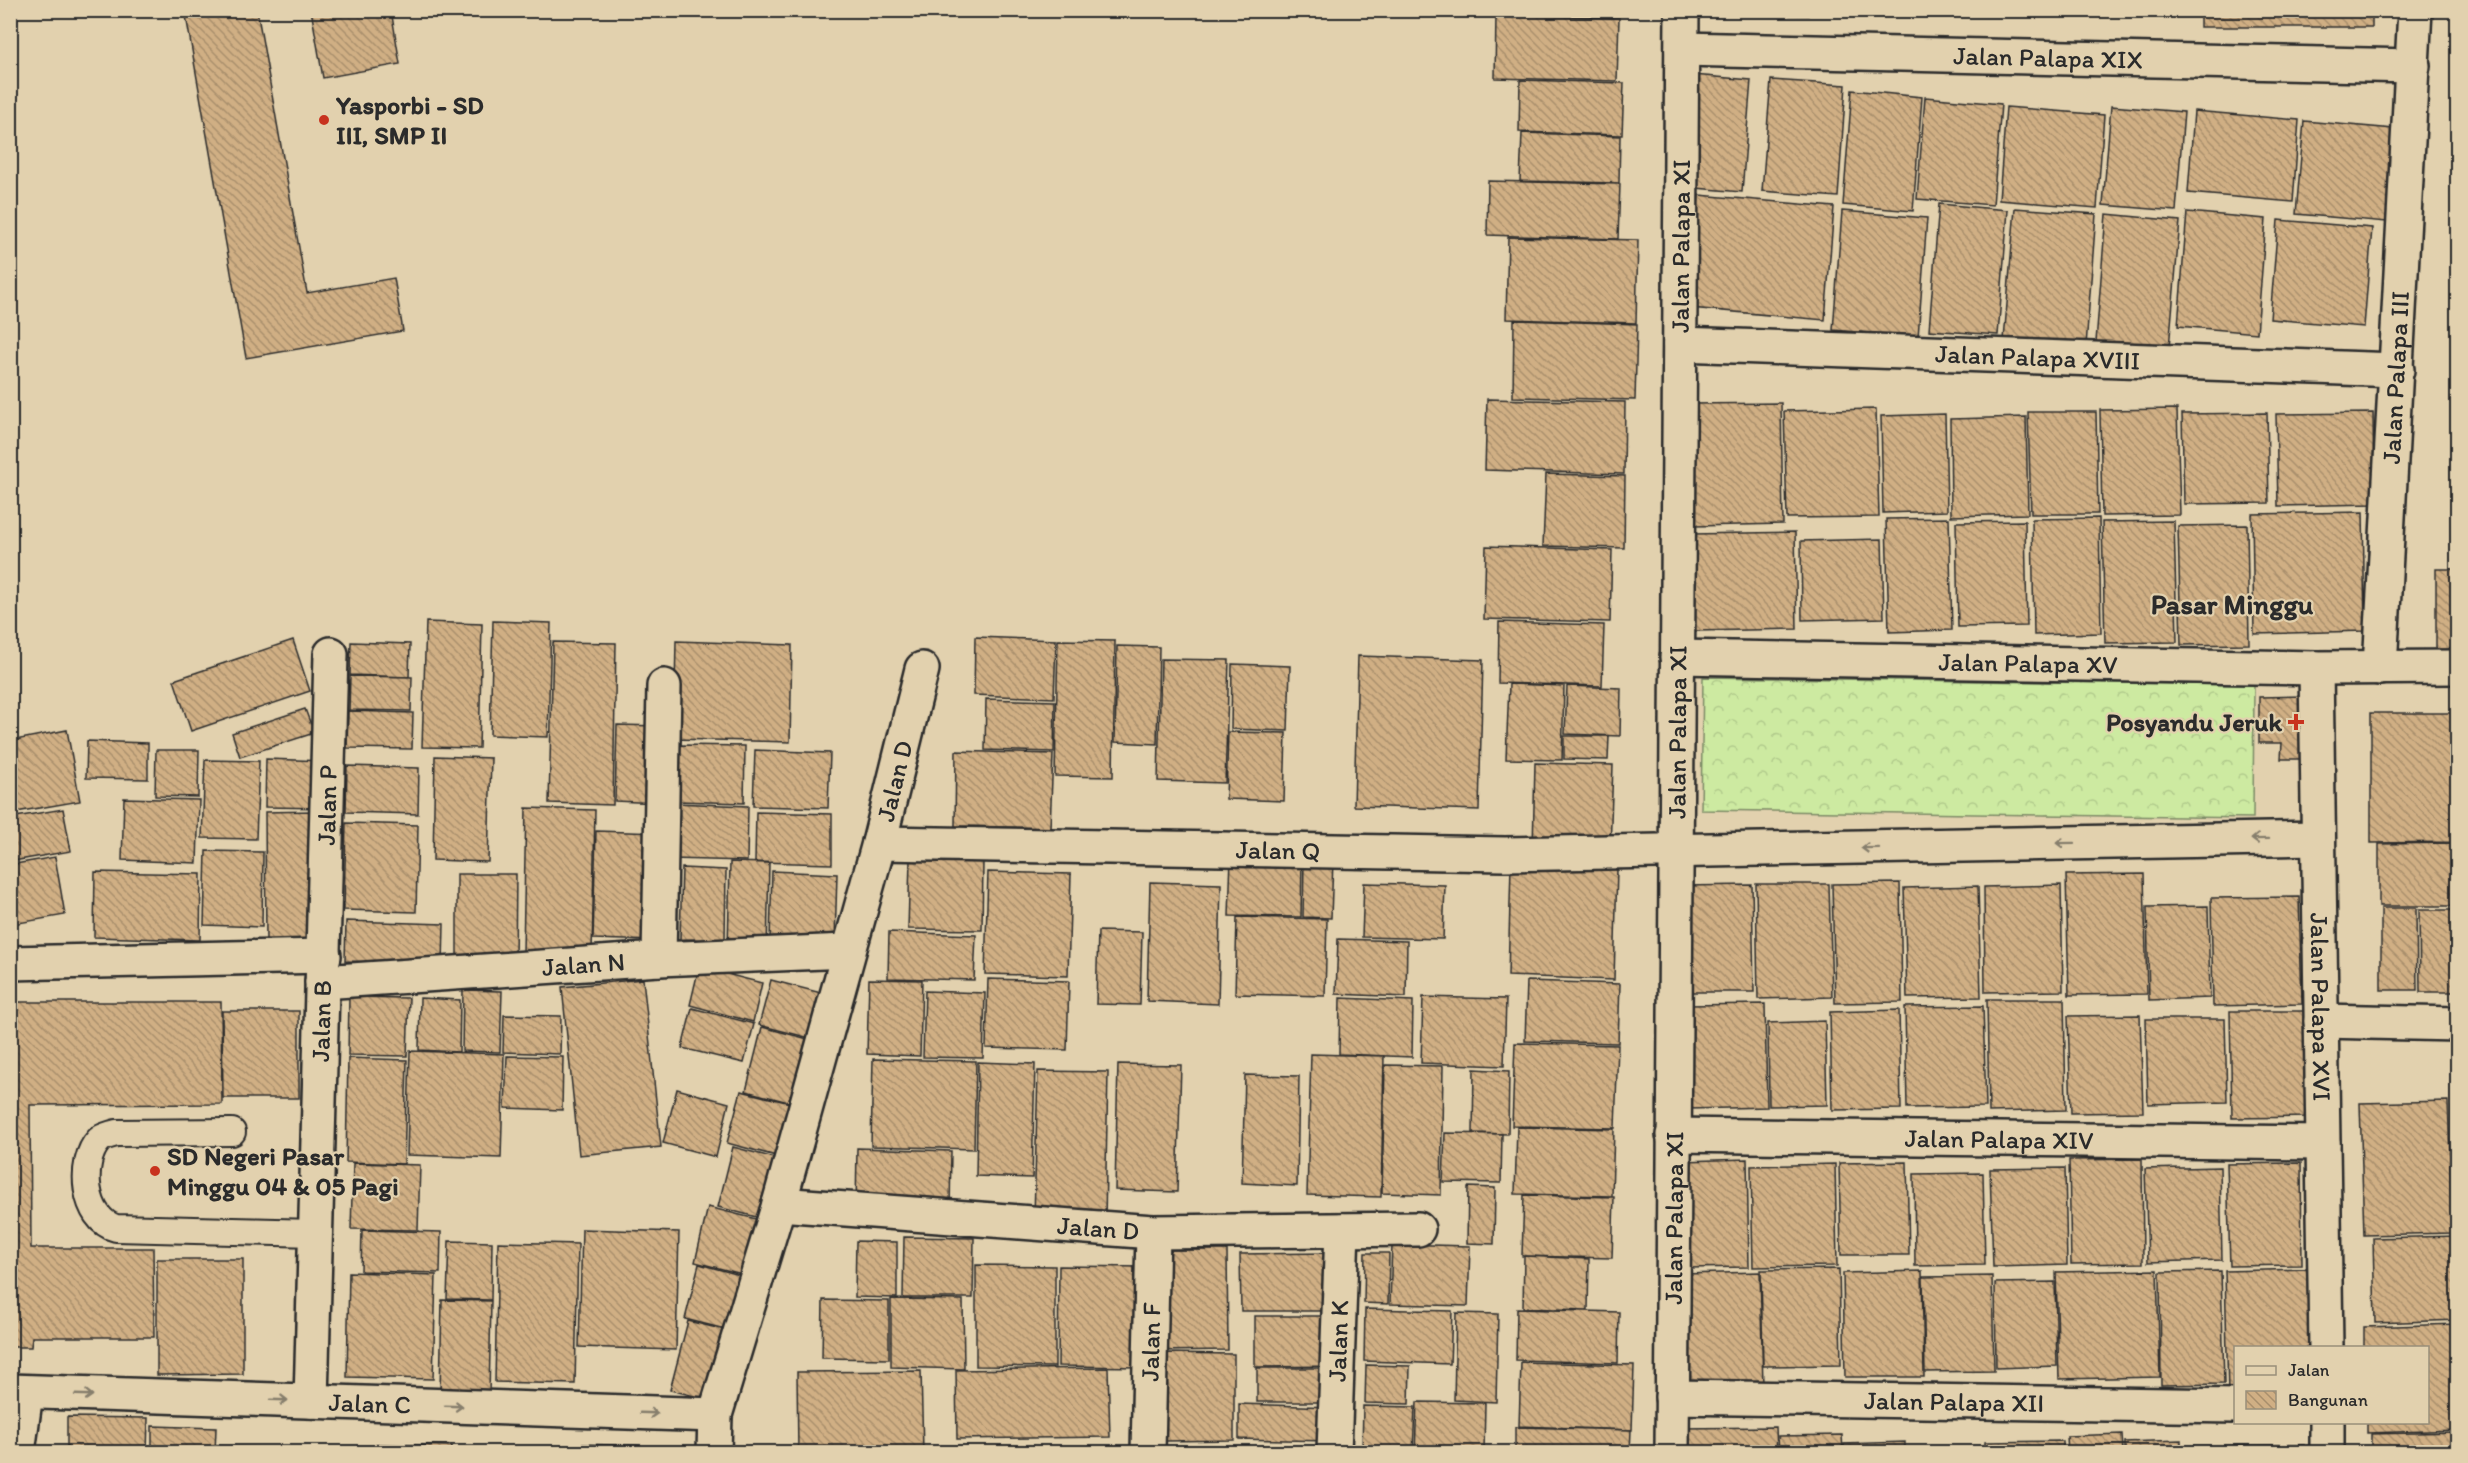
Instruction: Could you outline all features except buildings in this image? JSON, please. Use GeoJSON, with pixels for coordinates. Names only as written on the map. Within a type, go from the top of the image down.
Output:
{"type":"FeatureCollection","features":[{"type":"Feature","properties":{"kind":"street","name":"Jalan Palapa XI"},"geometry":{"type":"LineString","coordinates":[[1672,1452],[1682,10]]}},
{"type":"Feature","properties":{"kind":"street","name":"Jalan Palapa III"},"geometry":{"type":"LineString","coordinates":[[2380,668],[2415,10]]}},
{"type":"Feature","properties":{"kind":"street","name":"Jalan Palapa XIX"},"geometry":{"type":"LineString","coordinates":[[1682,49],[2413,66]]}},
{"type":"Feature","properties":{"kind":"street","name":"Jalan Palapa XVIII"},"geometry":{"type":"LineString","coordinates":[[1680,344],[2397,370]]}},
{"type":"Feature","properties":{"kind":"street","name":"Jalan P"},"geometry":{"type":"LineString","coordinates":[[323,969],[331,654]]}},
{"type":"Feature","properties":{"kind":"street","name":"Jalan Palapa XV"},"geometry":{"type":"LineString","coordinates":[[1677,657],[2380,668]]}},
{"type":"Feature","properties":{"kind":"street"},"geometry":{"type":"LineString","coordinates":[[2380,668],[2457,667]]}},
{"type":"Feature","properties":{"kind":"street","name":"Jalan Palapa XVI"},"geometry":{"type":"LineString","coordinates":[[2316,668],[2326,1346]]}},
{"type":"Feature","properties":{"kind":"street","name":"Jalan D"},"geometry":{"type":"LineString","coordinates":[[714,1452],[715,1415],[779,1204],[847,951],[879,843],[922,669]]}},
{"type":"Feature","properties":{"kind":"street"},"geometry":{"type":"LineString","coordinates":[[659,958],[664,686]]}},
{"type":"Feature","properties":{"kind":"street"},"geometry":{"type":"LineString","coordinates":[[1676,851],[2318,838]]}},
{"type":"Feature","properties":{"kind":"street","name":"Jalan Q"},"geometry":{"type":"LineString","coordinates":[[879,843],[1504,854],[1676,851]]}},
{"type":"Feature","properties":{"kind":"street","name":"Jalan N"},"geometry":{"type":"LineString","coordinates":[[323,969],[847,951]]}},
{"type":"Feature","properties":{"kind":"street","name":"Jalan B"},"geometry":{"type":"LineString","coordinates":[[10,963],[323,969],[311,1401]]}},
{"type":"Feature","properties":{"kind":"street"},"geometry":{"type":"LineString","coordinates":[[2321,1021],[2457,1024]]}},
{"type":"Feature","properties":{"kind":"street","name":"Jalan Palapa XIV"},"geometry":{"type":"LineString","coordinates":[[1673,1135],[2323,1143]]}},
{"type":"Feature","properties":{"kind":"street","name":"Jalan D"},"geometry":{"type":"LineString","coordinates":[[779,1204],[1153,1232],[1418,1229]]}},
{"type":"Feature","properties":{"kind":"street","name":"Jalan K"},"geometry":{"type":"LineString","coordinates":[[1334,1452],[1342,1230]]}},
{"type":"Feature","properties":{"kind":"street","name":"Jalan F"},"geometry":{"type":"LineString","coordinates":[[1148,1452],[1153,1232]]}},
{"type":"Feature","properties":{"kind":"street"},"geometry":{"type":"LineString","coordinates":[[18,1392],[18,1452]]}},
{"type":"Feature","properties":{"kind":"street","name":"Jalan C"},"geometry":{"type":"LineString","coordinates":[[18,1392],[715,1415]]}},
{"type":"Feature","properties":{"kind":"street","name":"Jalan Palapa XII"},"geometry":{"type":"LineString","coordinates":[[1672,1397],[2234,1406]]}},
{"type":"Feature","properties":{"kind":"street"},"geometry":{"type":"LineString","coordinates":[[2327,1424],[2327,1452]]}},
{"type":"Feature","properties":{"kind":"lane"},"geometry":{"type":"LineString","coordinates":[[232,1132],[116,1133],[100,1138],[90,1152],[88,1180],[91,1205],[98,1218],[105,1225],[116,1228],[315,1233]]}},
{"type":"Feature","properties":{"kind":"green space"},"geometry":{"type":"Polygon","coordinates":[[[1703,677],[2254,685],[2253,818],[1701,810],[1703,677]]]}},
{"type":"Feature","properties":{"kind":"place","name":"Yasporbi - SD III, SMP II"},"geometry":{"type":"Point","coordinates":[324,120]}},
{"type":"Feature","properties":{"kind":"place","name":"Posyandu Jeruk"},"geometry":{"type":"Point","coordinates":[2296,722]}},
{"type":"Feature","properties":{"kind":"place","name":"SD Negeri Pasar Minggu 04 & 05 Pagi"},"geometry":{"type":"Point","coordinates":[155,1171]}},
{"type":"Feature","properties":{"kind":"district","name":"Pasar Minggu"},"geometry":{"type":"Point","coordinates":[2232,604]}}]}
